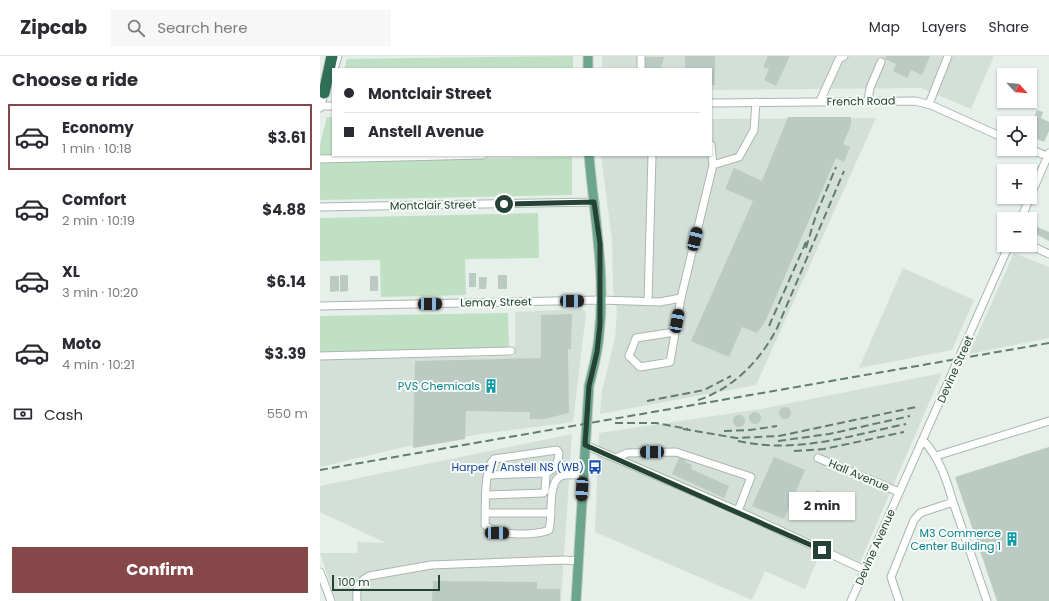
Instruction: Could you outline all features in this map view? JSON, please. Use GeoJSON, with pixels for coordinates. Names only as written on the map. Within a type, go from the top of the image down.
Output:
{"type":"FeatureCollection","features":[{"type":"Feature","properties":{"kind":"highway"},"geometry":{"type":"LineString","coordinates":[[324,93],[332,56]]}},
{"type":"Feature","properties":{"kind":"main road"},"geometry":{"type":"LineString","coordinates":[[588,56],[588,68]]}},
{"type":"Feature","properties":{"kind":"main road"},"geometry":{"type":"LineString","coordinates":[[576,601],[589,386],[599,336],[600,244],[589,156]]}},
{"type":"Feature","properties":{"kind":"street"},"geometry":{"type":"LineString","coordinates":[[334,68],[338,56]]}},
{"type":"Feature","properties":{"kind":"street"},"geometry":{"type":"LineString","coordinates":[[641,56],[641,68]]}},
{"type":"Feature","properties":{"kind":"street"},"geometry":{"type":"LineString","coordinates":[[820,101],[839,59],[844,56]]}},
{"type":"Feature","properties":{"kind":"street"},"geometry":{"type":"LineString","coordinates":[[929,104],[948,56]]}},
{"type":"Feature","properties":{"kind":"street"},"geometry":{"type":"LineString","coordinates":[[868,101],[870,88],[881,62]]}},
{"type":"Feature","properties":{"kind":"street"},"geometry":{"type":"LineString","coordinates":[[332,73],[320,107],[332,106]]}},
{"type":"Feature","properties":{"kind":"street","name":"French Road"},"geometry":{"type":"LineString","coordinates":[[712,103],[909,100],[929,104],[997,135]]}},
{"type":"Feature","properties":{"kind":"street"},"geometry":{"type":"LineString","coordinates":[[713,165],[739,157],[754,130],[756,102]]}},
{"type":"Feature","properties":{"kind":"street"},"geometry":{"type":"LineString","coordinates":[[1037,151],[1048,155],[1037,181]]}},
{"type":"Feature","properties":{"kind":"street"},"geometry":{"type":"LineString","coordinates":[[675,332],[636,338],[629,356],[640,367],[670,362],[681,298],[713,165],[712,155]]}},
{"type":"Feature","properties":{"kind":"street"},"geometry":{"type":"LineString","coordinates":[[320,159],[442,156]]}},
{"type":"Feature","properties":{"kind":"street"},"geometry":{"type":"LineString","coordinates":[[648,302],[652,156]]}},
{"type":"Feature","properties":{"kind":"street","name":"Montclair Street"},"geometry":{"type":"LineString","coordinates":[[320,207],[594,202]]}},
{"type":"Feature","properties":{"kind":"street"},"geometry":{"type":"LineString","coordinates":[[1037,248],[1049,254]]}},
{"type":"Feature","properties":{"kind":"street","name":"Devine Street"},"geometry":{"type":"LineString","coordinates":[[899,492],[1006,252]]}},
{"type":"Feature","properties":{"kind":"street","name":"Lemay Street"},"geometry":{"type":"LineString","coordinates":[[320,306],[600,300],[660,302],[681,298]]}},
{"type":"Feature","properties":{"kind":"street"},"geometry":{"type":"LineString","coordinates":[[320,356],[511,351]]}},
{"type":"Feature","properties":{"kind":"street"},"geometry":{"type":"LineString","coordinates":[[936,456],[1049,421]]}},
{"type":"Feature","properties":{"kind":"street"},"geometry":{"type":"LineString","coordinates":[[923,440],[943,467],[953,502],[987,601]]}},
{"type":"Feature","properties":{"kind":"street"},"geometry":{"type":"LineString","coordinates":[[585,445],[865,570]]}},
{"type":"Feature","properties":{"kind":"street"},"geometry":{"type":"LineString","coordinates":[[488,475],[546,473],[553,470],[558,464],[559,453],[557,450],[494,459],[490,462],[488,475],[485,525],[497,533],[541,533],[549,530],[551,523],[551,497],[557,479],[561,476],[583,475]]}},
{"type":"Feature","properties":{"kind":"street"},"geometry":{"type":"LineString","coordinates":[[616,458],[627,453],[676,452],[751,477],[738,512]]}},
{"type":"Feature","properties":{"kind":"street","name":"Hall Avenue"},"geometry":{"type":"LineString","coordinates":[[818,458],[899,492]]}},
{"type":"Feature","properties":{"kind":"street"},"geometry":{"type":"LineString","coordinates":[[487,495],[543,493],[545,491],[546,473]]}},
{"type":"Feature","properties":{"kind":"street","name":"Devine Avenue"},"geometry":{"type":"LineString","coordinates":[[852,601],[899,492]]}},
{"type":"Feature","properties":{"kind":"street"},"geometry":{"type":"LineString","coordinates":[[899,601],[891,577],[914,520],[920,513],[953,502]]}},
{"type":"Feature","properties":{"kind":"street"},"geometry":{"type":"LineString","coordinates":[[486,513],[551,513]]}},
{"type":"Feature","properties":{"kind":"street"},"geometry":{"type":"LineString","coordinates":[[357,601],[356,588],[360,581],[369,576],[430,565],[564,560],[578,561]]}},
{"type":"Feature","properties":{"kind":"street"},"geometry":{"type":"LineString","coordinates":[[320,572],[330,601]]}},
{"type":"Feature","properties":{"kind":"shaded area"},"geometry":{"type":"Polygon","coordinates":[[[602,56],[638,56],[638,68],[602,68],[602,56]]]}},
{"type":"Feature","properties":{"kind":"shaded area"},"geometry":{"type":"Polygon","coordinates":[[[644,56],[994,56],[971,109],[921,88],[712,90],[712,68],[644,68],[644,56]]]}},
{"type":"Feature","properties":{"kind":"shaded area"},"geometry":{"type":"Polygon","coordinates":[[[876,118],[756,385],[600,414],[602,391],[615,338],[617,311],[613,288],[612,240],[601,156],[712,156],[712,119],[876,118]]]}},
{"type":"Feature","properties":{"kind":"shaded area"},"geometry":{"type":"Polygon","coordinates":[[[1014,253],[1049,267],[1049,338],[969,354],[1014,253]]]}},
{"type":"Feature","properties":{"kind":"shaded area"},"geometry":{"type":"Polygon","coordinates":[[[903,268],[974,300],[952,350],[859,368],[903,268]]]}},
{"type":"Feature","properties":{"kind":"shaded area","name":"PVS Chemicals"},"geometry":{"type":"Polygon","coordinates":[[[583,309],[586,313],[573,422],[481,434],[408,446],[320,467],[320,360],[515,356],[515,312],[583,309]]]}},
{"type":"Feature","properties":{"kind":"shaded area"},"geometry":{"type":"Polygon","coordinates":[[[942,373],[860,562],[823,546],[805,589],[765,571],[752,600],[595,532],[599,433],[761,409],[942,373]]]}},
{"type":"Feature","properties":{"kind":"shaded area"},"geometry":{"type":"Polygon","coordinates":[[[572,434],[561,601],[336,601],[320,553],[358,553],[357,542],[386,543],[320,512],[320,486],[572,434]]]}},
{"type":"Feature","properties":{"kind":"green space"},"geometry":{"type":"Polygon","coordinates":[[[573,56],[573,68],[344,68],[347,59],[573,56]]]}},
{"type":"Feature","properties":{"kind":"green space"},"geometry":{"type":"Polygon","coordinates":[[[327,117],[332,117],[332,155],[320,155],[320,145],[327,117]]]}},
{"type":"Feature","properties":{"kind":"green space"},"geometry":{"type":"Polygon","coordinates":[[[572,157],[572,195],[320,200],[320,162],[572,157]]]}},
{"type":"Feature","properties":{"kind":"green space"},"geometry":{"type":"Polygon","coordinates":[[[538,213],[539,258],[465,259],[466,295],[381,297],[380,260],[320,261],[320,218],[538,213]]]}},
{"type":"Feature","properties":{"kind":"green space"},"geometry":{"type":"Polygon","coordinates":[[[508,313],[509,349],[320,352],[320,316],[508,313]]]}},
{"type":"Feature","properties":{"kind":"building"},"geometry":{"type":"Polygon","coordinates":[[[685,56],[715,56],[715,85],[712,85],[712,68],[685,68],[685,56]]]}},
{"type":"Feature","properties":{"kind":"building"},"geometry":{"type":"Polygon","coordinates":[[[768,56],[790,56],[776,86],[764,80],[769,69],[763,67],[768,56]]]}},
{"type":"Feature","properties":{"kind":"building"},"geometry":{"type":"Polygon","coordinates":[[[886,56],[930,56],[922,75],[911,70],[907,78],[893,71],[896,64],[885,59],[886,56]]]}},
{"type":"Feature","properties":{"kind":"building"},"geometry":{"type":"Polygon","coordinates":[[[645,57],[664,57],[661,68],[645,68],[645,57]]]}},
{"type":"Feature","properties":{"kind":"building"},"geometry":{"type":"Polygon","coordinates":[[[1037,110],[1043,112],[1041,118],[1049,122],[1049,131],[1044,142],[1037,139],[1037,116],[1034,116],[1037,110]]]}},
{"type":"Feature","properties":{"kind":"building"},"geometry":{"type":"Polygon","coordinates":[[[788,117],[851,117],[851,125],[843,144],[850,147],[844,162],[836,158],[765,322],[757,333],[742,327],[729,357],[691,341],[753,201],[725,189],[734,168],[762,181],[788,117]]]}},
{"type":"Feature","properties":{"kind":"building"},"geometry":{"type":"Polygon","coordinates":[[[1037,227],[1049,232],[1049,241],[1037,235],[1037,227]]]}},
{"type":"Feature","properties":{"kind":"building"},"geometry":{"type":"Polygon","coordinates":[[[469,273],[476,273],[476,287],[469,287],[469,273]]]}},
{"type":"Feature","properties":{"kind":"building"},"geometry":{"type":"Polygon","coordinates":[[[340,275],[348,275],[348,291],[340,292],[340,275]]]}},
{"type":"Feature","properties":{"kind":"building"},"geometry":{"type":"Polygon","coordinates":[[[498,275],[507,275],[507,289],[498,289],[498,275]]]}},
{"type":"Feature","properties":{"kind":"building"},"geometry":{"type":"Polygon","coordinates":[[[330,276],[339,276],[339,291],[330,292],[330,276]]]}},
{"type":"Feature","properties":{"kind":"building"},"geometry":{"type":"Polygon","coordinates":[[[370,276],[378,276],[378,291],[370,291],[370,276]]]}},
{"type":"Feature","properties":{"kind":"building"},"geometry":{"type":"Polygon","coordinates":[[[479,277],[487,277],[486,289],[479,289],[479,277]]]}},
{"type":"Feature","properties":{"kind":"building","name":"PVS Chemicals"},"geometry":{"type":"Polygon","coordinates":[[[572,314],[571,349],[568,349],[569,413],[544,419],[530,419],[530,412],[466,411],[465,439],[413,448],[415,361],[541,358],[541,315],[572,314]]]}},
{"type":"Feature","properties":{"kind":"building"},"geometry":{"type":"Polygon","coordinates":[[[785,407],[789,409],[791,413],[789,417],[785,419],[781,417],[779,413],[781,409],[785,407]]]}},
{"type":"Feature","properties":{"kind":"building"},"geometry":{"type":"Polygon","coordinates":[[[755,412],[759,414],[761,418],[759,422],[755,424],[751,422],[749,418],[751,414],[755,412]]]}},
{"type":"Feature","properties":{"kind":"building"},"geometry":{"type":"Polygon","coordinates":[[[739,415],[743,417],[745,421],[743,425],[739,427],[735,425],[733,421],[735,417],[739,415]]]}},
{"type":"Feature","properties":{"kind":"building","name":"M3 Commerce Center Building 1"},"geometry":{"type":"Polygon","coordinates":[[[1049,447],[1049,601],[997,601],[955,477],[1049,447]]]}},
{"type":"Feature","properties":{"kind":"building"},"geometry":{"type":"Polygon","coordinates":[[[680,455],[687,458],[685,462],[692,465],[691,469],[729,486],[724,498],[672,474],[680,455]]]}},
{"type":"Feature","properties":{"kind":"building"},"geometry":{"type":"Polygon","coordinates":[[[774,457],[805,470],[784,519],[752,506],[774,457]]]}},
{"type":"Feature","properties":{"kind":"building"},"geometry":{"type":"Polygon","coordinates":[[[817,490],[843,501],[837,513],[833,511],[830,518],[809,509],[817,490]]]}},
{"type":"Feature","properties":{"kind":"building"},"geometry":{"type":"Polygon","coordinates":[[[433,581],[537,582],[537,589],[560,589],[560,601],[432,601],[433,581]]]}},
{"type":"Feature","properties":{"kind":"railway"},"geometry":{"type":"LineString","coordinates":[[806,248],[816,215],[836,167]]}},
{"type":"Feature","properties":{"kind":"railway"},"geometry":{"type":"LineString","coordinates":[[698,400],[711,395],[734,380],[745,371],[764,350],[778,326],[844,171]]}},
{"type":"Feature","properties":{"kind":"railway"},"geometry":{"type":"LineString","coordinates":[[769,326],[806,242]]}},
{"type":"Feature","properties":{"kind":"railway"},"geometry":{"type":"LineString","coordinates":[[320,470],[1049,343]]}},
{"type":"Feature","properties":{"kind":"railway"},"geometry":{"type":"LineString","coordinates":[[647,401],[704,390],[731,376]]}},
{"type":"Feature","properties":{"kind":"railway"},"geometry":{"type":"LineString","coordinates":[[683,429],[736,438],[779,436],[916,407]]}},
{"type":"Feature","properties":{"kind":"railway"},"geometry":{"type":"LineString","coordinates":[[778,441],[829,434],[910,416]]}},
{"type":"Feature","properties":{"kind":"railway"},"geometry":{"type":"LineString","coordinates":[[615,423],[656,423],[688,429]]}},
{"type":"Feature","properties":{"kind":"railway"},"geometry":{"type":"LineString","coordinates":[[738,441],[781,446],[822,442],[906,424]]}},
{"type":"Feature","properties":{"kind":"railway"},"geometry":{"type":"LineString","coordinates":[[724,431],[750,430],[777,426]]}},
{"type":"Feature","properties":{"kind":"railway"},"geometry":{"type":"LineString","coordinates":[[794,451],[824,449],[904,432]]}},
{"type":"Feature","properties":{"kind":"place","name":"PVS Chemicals"},"geometry":{"type":"Point","coordinates":[491,386]}},
{"type":"Feature","properties":{"kind":"place","name":"Harper / Anstell NS (WB)"},"geometry":{"type":"Point","coordinates":[595,467]}},
{"type":"Feature","properties":{"kind":"place","name":"M3 Commerce Center Building 1"},"geometry":{"type":"Point","coordinates":[1012,539]}},
{"type":"Feature","properties":{"kind":"route"},"geometry":{"type":"LineString","coordinates":[[504,204],[594,202],[600,244],[600,324],[597,352],[589,386],[585,445],[724,505],[822,550]]}}]}
